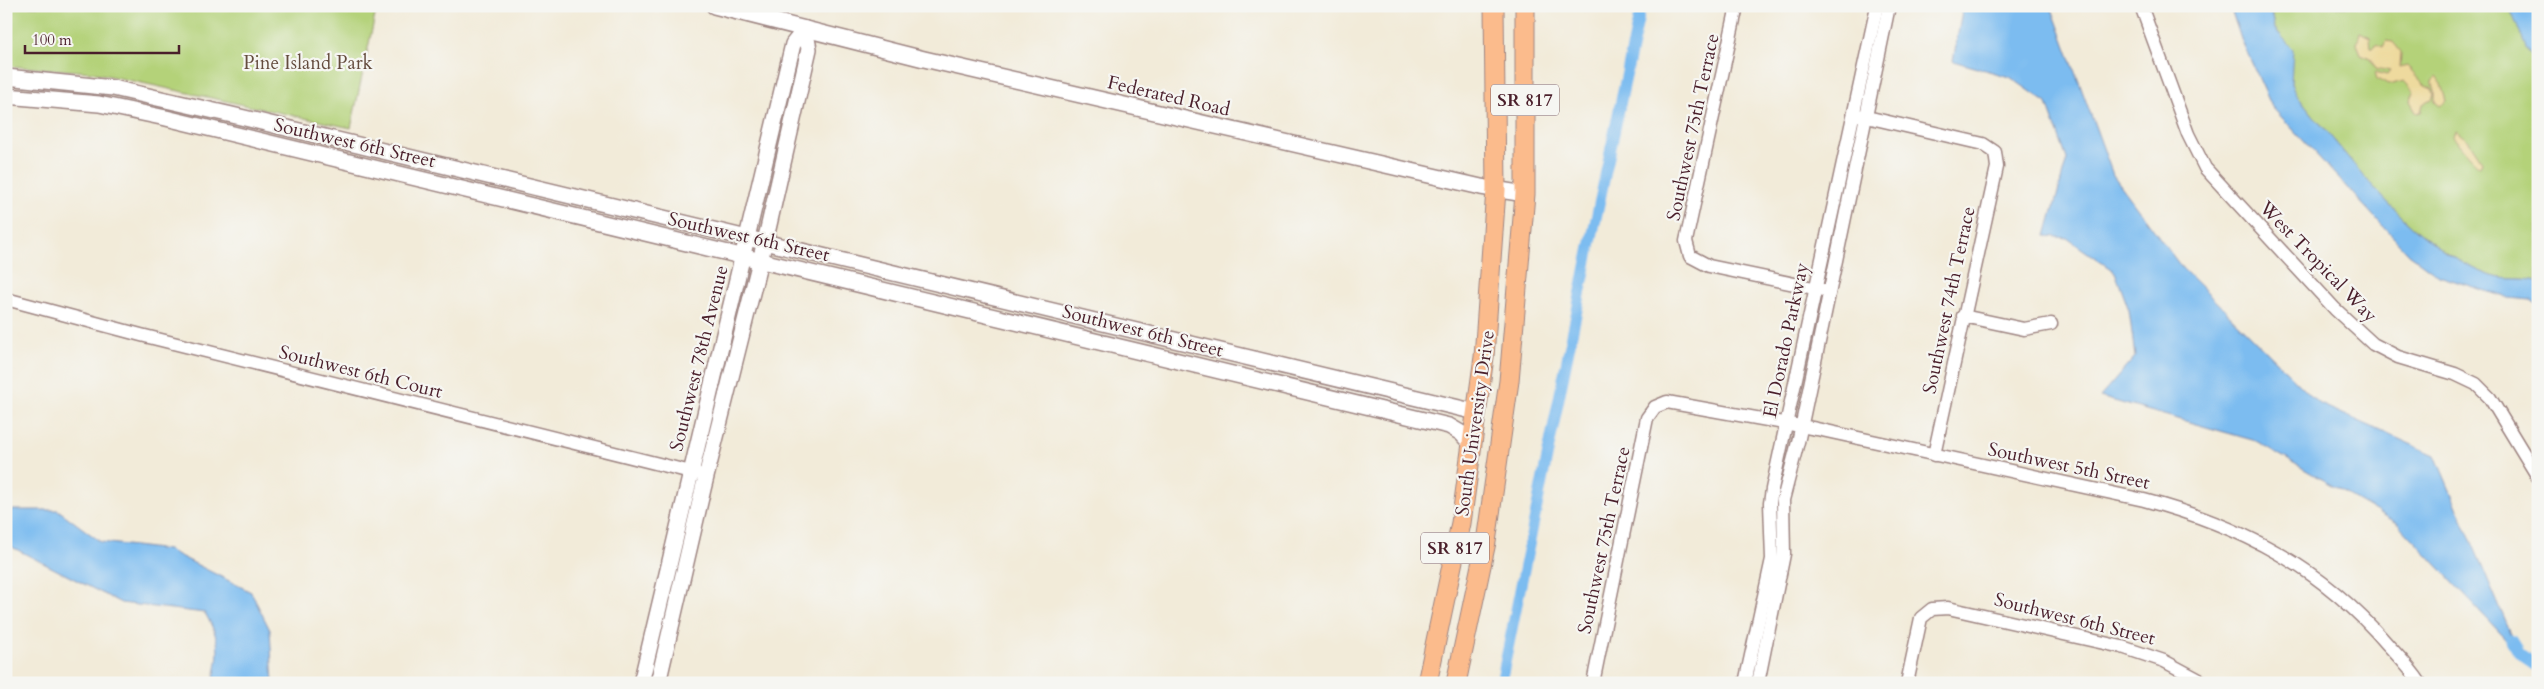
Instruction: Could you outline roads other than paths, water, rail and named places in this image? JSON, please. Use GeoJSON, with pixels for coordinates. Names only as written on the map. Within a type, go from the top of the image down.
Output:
{"type":"FeatureCollection","features":[{"type":"Feature","properties":{"kind":"main road","name":"SR 817"},"geometry":{"type":"LineString","coordinates":[[1494,6],[1496,190]]}},
{"type":"Feature","properties":{"kind":"main road"},"geometry":{"type":"LineString","coordinates":[[1516,6],[1516,12],[1525,31]]}},
{"type":"Feature","properties":{"kind":"main road","name":"SR 817"},"geometry":{"type":"LineString","coordinates":[[1525,6],[1526,194]]}},
{"type":"Feature","properties":{"kind":"main road","name":"South University Drive"},"geometry":{"type":"LineString","coordinates":[[1427,683],[1460,523],[1472,445],[1488,320],[1496,190]]}},
{"type":"Feature","properties":{"kind":"main road","name":"South University Drive"},"geometry":{"type":"LineString","coordinates":[[1456,683],[1486,542],[1499,454],[1509,381],[1526,194]]}},
{"type":"Feature","properties":{"kind":"main road"},"geometry":{"type":"LineString","coordinates":[[1476,412],[1483,420],[1499,454]]}},
{"type":"Feature","properties":{"kind":"street","name":"Federated Road"},"geometry":{"type":"LineString","coordinates":[[714,6],[934,62],[1496,190],[1526,194]]}},
{"type":"Feature","properties":{"kind":"street","name":"Southwest 75th Terrace"},"geometry":{"type":"LineString","coordinates":[[1737,6],[1686,241],[1690,256],[1709,266],[1822,290]]}},
{"type":"Feature","properties":{"kind":"street","name":"El Dorado Parkway"},"geometry":{"type":"LineString","coordinates":[[1860,115],[1877,6]]}},
{"type":"Feature","properties":{"kind":"street","name":"El Dorado Parkway"},"geometry":{"type":"LineString","coordinates":[[1745,683],[1772,558],[1770,503],[1786,424],[1822,290],[1860,115],[1889,6]]}},
{"type":"Feature","properties":{"kind":"street","name":"West Tropical Way"},"geometry":{"type":"LineString","coordinates":[[2141,6],[2188,134],[2205,168],[2336,310],[2373,344],[2398,357],[2455,374],[2476,384],[2490,398],[2538,477]]}},
{"type":"Feature","properties":{"kind":"street","name":"Southwest 78th Avenue"},"geometry":{"type":"LineString","coordinates":[[641,682],[793,44],[805,29]]}},
{"type":"Feature","properties":{"kind":"street","name":"Southwest 78th Avenue"},"geometry":{"type":"LineString","coordinates":[[658,683],[706,476],[765,243],[809,50],[805,29]]}},
{"type":"Feature","properties":{"kind":"street","name":"Southwest 6th Street"},"geometry":{"type":"LineString","coordinates":[[6,77],[113,88],[1476,412]]}},
{"type":"Feature","properties":{"kind":"street","name":"Southwest 6th Street"},"geometry":{"type":"LineString","coordinates":[[6,96],[99,104],[166,118],[1444,424],[1456,429],[1472,445]]}},
{"type":"Feature","properties":{"kind":"street","name":"Southwest 74th Terrace"},"geometry":{"type":"LineString","coordinates":[[1860,115],[1983,144],[1994,152],[1997,167],[1934,455]]}},
{"type":"Feature","properties":{"kind":"street","name":"El Dorado Parkway"},"geometry":{"type":"LineString","coordinates":[[1758,683],[1784,554],[1783,500],[1801,426],[1822,290]]}},
{"type":"Feature","properties":{"kind":"street","name":"Southwest 6th Court"},"geometry":{"type":"LineString","coordinates":[[6,299],[141,335],[706,476]]}},
{"type":"Feature","properties":{"kind":"street"},"geometry":{"type":"LineString","coordinates":[[1963,316],[2024,329],[2052,324]]}},
{"type":"Feature","properties":{"kind":"street","name":"Southwest 5th Street"},"geometry":{"type":"LineString","coordinates":[[1655,407],[1666,402],[1801,426],[2144,500],[2193,513],[2248,536],[2301,567],[2347,602],[2374,628],[2420,683]]}},
{"type":"Feature","properties":{"kind":"street","name":"Southwest 75th Terrace"},"geometry":{"type":"LineString","coordinates":[[1593,683],[1647,418],[1655,407]]}},
{"type":"Feature","properties":{"kind":"street","name":"Southwest 6th Street"},"geometry":{"type":"LineString","coordinates":[[1907,683],[1921,618],[1932,608],[1948,608],[2122,647],[2164,661],[2205,683]]}},
{"type":"Feature","properties":{"kind":"water"},"geometry":{"type":"Polygon","coordinates":[[[1963,6],[2051,6],[2113,175],[2182,268],[2318,403],[2435,455],[2519,653],[2398,524],[2256,441],[2100,397],[2135,357],[2129,310],[2115,272],[2067,238],[2046,236],[2067,159],[2047,103],[2010,77],[1953,61],[1963,6]]]}},
{"type":"Feature","properties":{"kind":"water"},"geometry":{"type":"Polygon","coordinates":[[[2230,6],[2270,6],[2274,28],[2293,49],[2291,84],[2296,93],[2387,202],[2425,238],[2468,266],[2492,276],[2538,281],[2538,305],[2531,300],[2508,298],[2439,276],[2409,254],[2272,107],[2241,39],[2230,6]]]}},
{"type":"Feature","properties":{"kind":"water"},"geometry":{"type":"Polygon","coordinates":[[[2509,6],[2538,6],[2538,69],[2526,48],[2509,6]]]}},
{"type":"Feature","properties":{"kind":"water"},"geometry":{"type":"Polygon","coordinates":[[[6,510],[58,510],[101,542],[168,550],[251,592],[270,630],[273,683],[213,683],[218,646],[214,631],[205,613],[121,603],[6,544],[6,510]]]}},
{"type":"Feature","properties":{"kind":"waterway"},"geometry":{"type":"LineString","coordinates":[[1501,683],[1641,6]]}},
{"type":"Feature","properties":{"kind":"waterway"},"geometry":{"type":"LineString","coordinates":[[2511,640],[2519,653],[2538,666]]}},
{"type":"Feature","properties":{"kind":"park label","name":"Pine Island Park"},"geometry":{"type":"Point","coordinates":[308,62]}}]}
